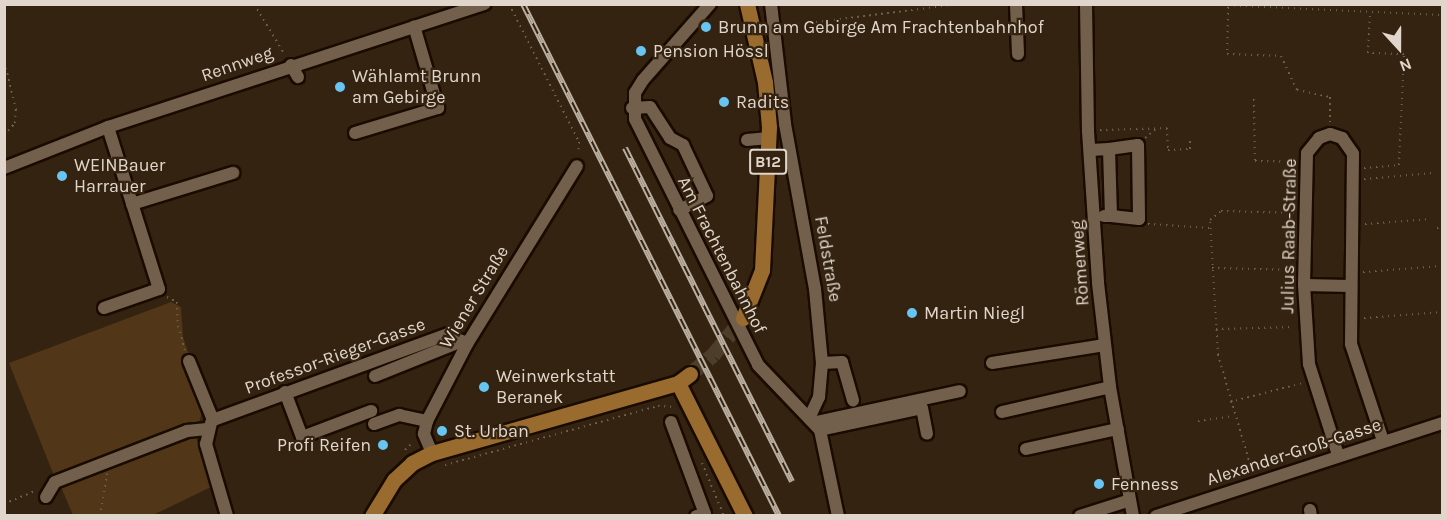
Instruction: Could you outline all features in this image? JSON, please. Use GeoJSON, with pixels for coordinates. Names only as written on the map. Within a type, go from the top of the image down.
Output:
{"type":"FeatureCollection","features":[{"type":"Feature","properties":{"kind":"main road","name":"B12"},"geometry":{"type":"LineString","coordinates":[[743,318],[762,270],[769,138],[765,82],[747,4]]}},
{"type":"Feature","properties":{"kind":"main road"},"geometry":{"type":"LineString","coordinates":[[372,516],[394,480],[432,453],[684,378],[745,516]]}},
{"type":"Feature","properties":{"kind":"street","name":"Rennweg"},"geometry":{"type":"LineString","coordinates":[[4,168],[108,127],[291,65],[484,4]]}},
{"type":"Feature","properties":{"kind":"street"},"geometry":{"type":"LineString","coordinates":[[679,210],[707,196],[683,145],[670,138],[650,108],[632,108],[635,93],[710,4]]}},
{"type":"Feature","properties":{"kind":"street","name":"Feldstraße"},"geometry":{"type":"LineString","coordinates":[[771,4],[815,289],[822,363],[815,422]]}},
{"type":"Feature","properties":{"kind":"street"},"geometry":{"type":"LineString","coordinates":[[1016,4],[1018,54]]}},
{"type":"Feature","properties":{"kind":"street","name":"Römerweg"},"geometry":{"type":"LineString","coordinates":[[1086,4],[1090,150],[1105,345],[1110,387],[1133,516]]}},
{"type":"Feature","properties":{"kind":"street"},"geometry":{"type":"LineString","coordinates":[[355,133],[438,108],[414,26]]}},
{"type":"Feature","properties":{"kind":"street"},"geometry":{"type":"LineString","coordinates":[[291,65],[298,77]]}},
{"type":"Feature","properties":{"kind":"street","name":"Am Frachtenbahnhof"},"geometry":{"type":"LineString","coordinates":[[632,108],[679,210],[758,365],[815,422]]}},
{"type":"Feature","properties":{"kind":"street"},"geometry":{"type":"LineString","coordinates":[[104,308],[159,288],[108,127]]}},
{"type":"Feature","properties":{"kind":"street"},"geometry":{"type":"LineString","coordinates":[[1330,134],[1348,143],[1353,173],[1351,344],[1383,441]]}},
{"type":"Feature","properties":{"kind":"street","name":"Julius Raab-Straße"},"geometry":{"type":"LineString","coordinates":[[1330,134],[1313,143],[1306,162],[1304,285],[1306,327],[1314,380],[1338,455]]}},
{"type":"Feature","properties":{"kind":"street"},"geometry":{"type":"LineString","coordinates":[[747,140],[769,138]]}},
{"type":"Feature","properties":{"kind":"street"},"geometry":{"type":"LineString","coordinates":[[1090,150],[1138,145],[1138,219],[1094,217]]}},
{"type":"Feature","properties":{"kind":"street"},"geometry":{"type":"LineString","coordinates":[[1109,149],[1111,216]]}},
{"type":"Feature","properties":{"kind":"street","name":"Wiener Straße"},"geometry":{"type":"LineString","coordinates":[[427,421],[465,342],[577,166]]}},
{"type":"Feature","properties":{"kind":"street"},"geometry":{"type":"LineString","coordinates":[[132,204],[233,173]]}},
{"type":"Feature","properties":{"kind":"street"},"geometry":{"type":"LineString","coordinates":[[1304,285],[1350,286]]}},
{"type":"Feature","properties":{"kind":"street","name":"Professor-Rieger-Gasse"},"geometry":{"type":"LineString","coordinates":[[55,482],[210,424],[285,392],[447,334],[465,342]]}},
{"type":"Feature","properties":{"kind":"street"},"geometry":{"type":"LineString","coordinates":[[375,376],[465,342]]}},
{"type":"Feature","properties":{"kind":"street"},"geometry":{"type":"LineString","coordinates":[[992,363],[1105,345]]}},
{"type":"Feature","properties":{"kind":"street"},"geometry":{"type":"LineString","coordinates":[[189,361],[210,424],[206,444],[228,516]]}},
{"type":"Feature","properties":{"kind":"street"},"geometry":{"type":"LineString","coordinates":[[822,363],[842,362],[853,400]]}},
{"type":"Feature","properties":{"kind":"street"},"geometry":{"type":"LineString","coordinates":[[1002,412],[1110,387]]}},
{"type":"Feature","properties":{"kind":"street"},"geometry":{"type":"LineString","coordinates":[[815,422],[960,391]]}},
{"type":"Feature","properties":{"kind":"street"},"geometry":{"type":"LineString","coordinates":[[285,392],[302,438],[371,411]]}},
{"type":"Feature","properties":{"kind":"street"},"geometry":{"type":"LineString","coordinates":[[815,422],[922,408],[927,434]]}},
{"type":"Feature","properties":{"kind":"street"},"geometry":{"type":"LineString","coordinates":[[374,424],[399,415],[427,421],[424,434],[432,453]]}},
{"type":"Feature","properties":{"kind":"street"},"geometry":{"type":"LineString","coordinates":[[675,417],[705,514],[696,516]]}},
{"type":"Feature","properties":{"kind":"street"},"geometry":{"type":"LineString","coordinates":[[815,422],[838,516]]}},
{"type":"Feature","properties":{"kind":"street","name":"Alexander-Groß-Gasse"},"geometry":{"type":"LineString","coordinates":[[1156,516],[1338,455],[1443,423]]}},
{"type":"Feature","properties":{"kind":"street"},"geometry":{"type":"LineString","coordinates":[[1026,449],[1118,429]]}},
{"type":"Feature","properties":{"kind":"street"},"geometry":{"type":"LineString","coordinates":[[46,498],[55,482]]}},
{"type":"Feature","properties":{"kind":"street"},"geometry":{"type":"LineString","coordinates":[[1080,516],[1130,500]]}},
{"type":"Feature","properties":{"kind":"path"},"geometry":{"type":"LineString","coordinates":[[254,4],[291,65]]}},
{"type":"Feature","properties":{"kind":"path"},"geometry":{"type":"LineString","coordinates":[[509,4],[579,142],[577,166]]}},
{"type":"Feature","properties":{"kind":"path"},"geometry":{"type":"LineString","coordinates":[[775,27],[957,4]]}},
{"type":"Feature","properties":{"kind":"path"},"geometry":{"type":"LineString","coordinates":[[1198,4],[1370,14],[1443,15]]}},
{"type":"Feature","properties":{"kind":"path"},"geometry":{"type":"LineString","coordinates":[[1228,7],[1227,54],[1281,56],[1297,90],[1330,97],[1330,134]]}},
{"type":"Feature","properties":{"kind":"path"},"geometry":{"type":"LineString","coordinates":[[1353,173],[1399,165],[1404,54],[1368,52],[1370,14]]}},
{"type":"Feature","properties":{"kind":"path"},"geometry":{"type":"LineString","coordinates":[[4,63],[16,110],[15,123],[4,135]]}},
{"type":"Feature","properties":{"kind":"path"},"geometry":{"type":"LineString","coordinates":[[1254,99],[1255,161],[1306,162]]}},
{"type":"Feature","properties":{"kind":"path"},"geometry":{"type":"LineString","coordinates":[[1353,173],[1433,173]]}},
{"type":"Feature","properties":{"kind":"path"},"geometry":{"type":"LineString","coordinates":[[1256,483],[1230,402],[1218,355],[1211,215],[1221,211],[1306,213]]}},
{"type":"Feature","properties":{"kind":"path"},"geometry":{"type":"LineString","coordinates":[[1138,219],[1153,228],[1210,228]]}},
{"type":"Feature","properties":{"kind":"path"},"geometry":{"type":"LineString","coordinates":[[1353,225],[1431,219]]}},
{"type":"Feature","properties":{"kind":"path"},"geometry":{"type":"LineString","coordinates":[[1437,228],[1443,227]]}},
{"type":"Feature","properties":{"kind":"path"},"geometry":{"type":"LineString","coordinates":[[1351,273],[1441,266]]}},
{"type":"Feature","properties":{"kind":"path"},"geometry":{"type":"LineString","coordinates":[[1212,268],[1304,270]]}},
{"type":"Feature","properties":{"kind":"path"},"geometry":{"type":"LineString","coordinates":[[159,288],[177,302],[178,326],[189,361]]}},
{"type":"Feature","properties":{"kind":"path"},"geometry":{"type":"LineString","coordinates":[[1350,320],[1442,312]]}},
{"type":"Feature","properties":{"kind":"path"},"geometry":{"type":"LineString","coordinates":[[1216,329],[1306,327]]}},
{"type":"Feature","properties":{"kind":"path"},"geometry":{"type":"LineString","coordinates":[[1230,402],[1314,380]]}},
{"type":"Feature","properties":{"kind":"path"},"geometry":{"type":"LineString","coordinates":[[441,466],[658,406],[673,405],[675,417]]}},
{"type":"Feature","properties":{"kind":"path"},"geometry":{"type":"LineString","coordinates":[[1198,421],[1235,416]]}},
{"type":"Feature","properties":{"kind":"path"},"geometry":{"type":"LineString","coordinates":[[701,462],[724,516]]}},
{"type":"Feature","properties":{"kind":"path"},"geometry":{"type":"LineString","coordinates":[[100,516],[109,463]]}},
{"type":"Feature","properties":{"kind":"path"},"geometry":{"type":"LineString","coordinates":[[4,504],[55,482]]}},
{"type":"Feature","properties":{"kind":"shaded area"},"geometry":{"type":"Polygon","coordinates":[[[171,302],[181,307],[183,337],[190,358],[196,358],[206,385],[200,421],[55,478],[9,363],[171,302]]]}},
{"type":"Feature","properties":{"kind":"shaded area"},"geometry":{"type":"Polygon","coordinates":[[[196,437],[211,487],[153,515],[73,515],[61,487],[196,437]]]}},
{"type":"Feature","properties":{"kind":"tunnel"},"geometry":{"type":"LineString","coordinates":[[690,374],[713,355],[743,318]]}},
{"type":"Feature","properties":{"kind":"railway"},"geometry":{"type":"LineString","coordinates":[[523,4],[779,516]]}},
{"type":"Feature","properties":{"kind":"railway"},"geometry":{"type":"LineString","coordinates":[[625,148],[792,482]]}},
{"type":"Feature","properties":{"kind":"place","name":"Brunn am Gebirge Am Frachtenbahnhof"},"geometry":{"type":"Point","coordinates":[706,27]}},
{"type":"Feature","properties":{"kind":"place","name":"Pension Hössl"},"geometry":{"type":"Point","coordinates":[641,51]}},
{"type":"Feature","properties":{"kind":"place","name":"Wählamt Brunn am Gebirge"},"geometry":{"type":"Point","coordinates":[340,87]}},
{"type":"Feature","properties":{"kind":"place","name":"Radits"},"geometry":{"type":"Point","coordinates":[724,102]}},
{"type":"Feature","properties":{"kind":"place","name":"WEINBauer Harrauer"},"geometry":{"type":"Point","coordinates":[62,176]}},
{"type":"Feature","properties":{"kind":"place","name":"Martin Niegl"},"geometry":{"type":"Point","coordinates":[912,313]}},
{"type":"Feature","properties":{"kind":"place","name":"Weinwerkstatt Beranek"},"geometry":{"type":"Point","coordinates":[484,387]}},
{"type":"Feature","properties":{"kind":"place","name":"St. Urban"},"geometry":{"type":"Point","coordinates":[442,431]}},
{"type":"Feature","properties":{"kind":"place","name":"Profi Reifen"},"geometry":{"type":"Point","coordinates":[383,445]}},
{"type":"Feature","properties":{"kind":"place","name":"Fenness"},"geometry":{"type":"Point","coordinates":[1099,484]}}]}
